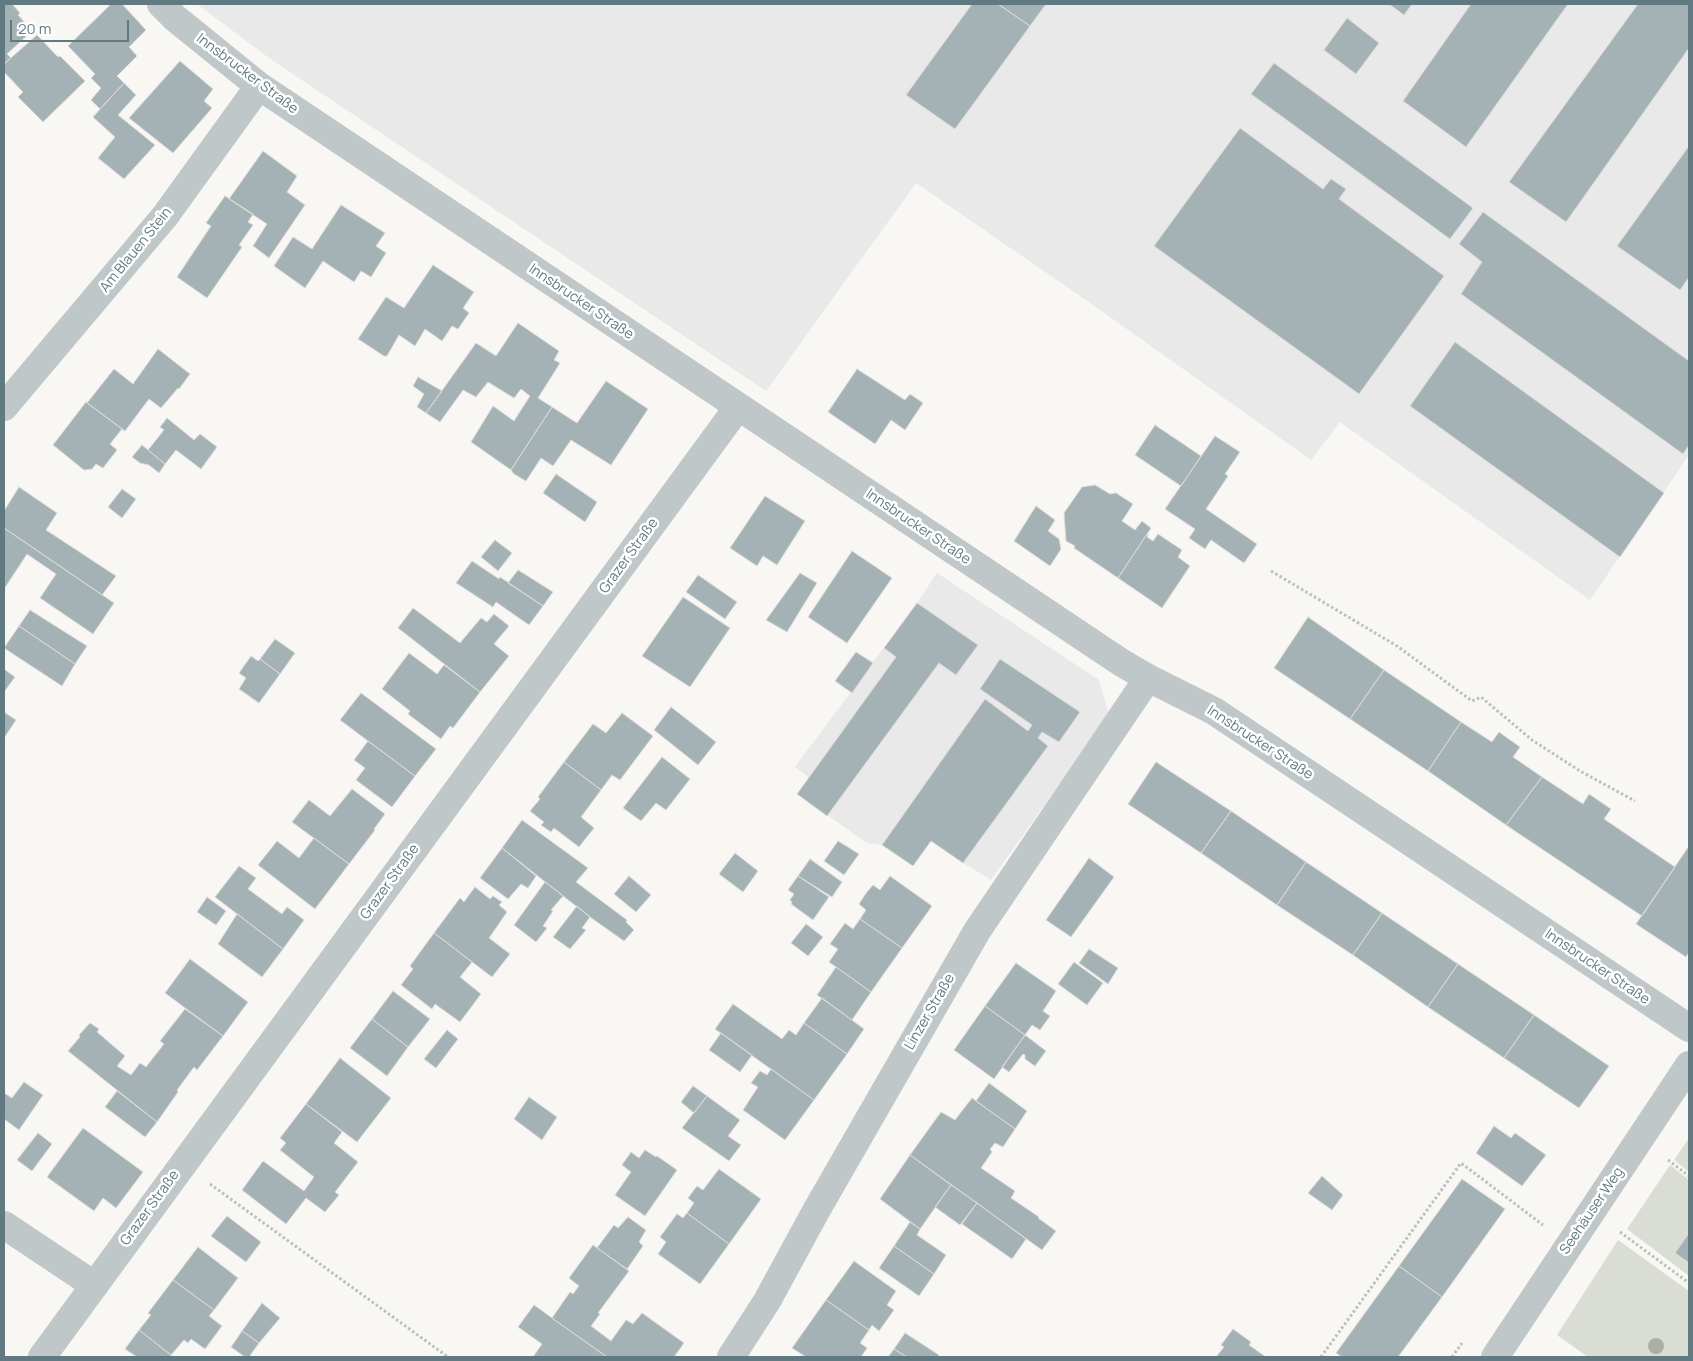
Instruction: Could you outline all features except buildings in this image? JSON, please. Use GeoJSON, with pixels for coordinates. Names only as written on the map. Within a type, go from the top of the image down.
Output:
{"type":"FeatureCollection","features":[{"type":"Feature","properties":{"kind":"street","name":"Innsbrucker Straße"},"geometry":{"type":"LineString","coordinates":[[161,4],[175,18],[259,86],[1114,658],[1148,678],[1214,711],[1689,1028]]}},
{"type":"Feature","properties":{"kind":"street","name":"Am Blauen Stein"},"geometry":{"type":"LineString","coordinates":[[4,407],[165,216],[259,86]]}},
{"type":"Feature","properties":{"kind":"street","name":"Grazer Straße"},"geometry":{"type":"LineString","coordinates":[[42,1357],[738,407]]}},
{"type":"Feature","properties":{"kind":"street","name":"Linzer Straße"},"geometry":{"type":"LineString","coordinates":[[731,1357],[767,1301],[816,1211],[977,931],[1148,678]]}},
{"type":"Feature","properties":{"kind":"street","name":"Seehäuser Weg"},"geometry":{"type":"LineString","coordinates":[[1495,1357],[1689,1065]]}},
{"type":"Feature","properties":{"kind":"street"},"geometry":{"type":"LineString","coordinates":[[4,1225],[94,1285]]}},
{"type":"Feature","properties":{"kind":"path"},"geometry":{"type":"LineString","coordinates":[[1271,571],[1397,646],[1472,701],[1481,698],[1532,740],[1580,772],[1635,801]]}},
{"type":"Feature","properties":{"kind":"path"},"geometry":{"type":"LineString","coordinates":[[1665,1158],[1689,1176]]}},
{"type":"Feature","properties":{"kind":"path"},"geometry":{"type":"LineString","coordinates":[[1321,1357],[1461,1163],[1543,1225]]}},
{"type":"Feature","properties":{"kind":"path"},"geometry":{"type":"LineString","coordinates":[[182,1164],[448,1357]]}},
{"type":"Feature","properties":{"kind":"path"},"geometry":{"type":"LineString","coordinates":[[1618,1230],[1689,1283]]}},
{"type":"Feature","properties":{"kind":"shaded area"},"geometry":{"type":"Polygon","coordinates":[[[197,4],[1689,4],[1689,455],[1590,600],[1340,422],[1311,460],[1096,307],[916,183],[766,391],[269,58],[197,4]]]}},
{"type":"Feature","properties":{"kind":"shaded area"},"geometry":{"type":"Polygon","coordinates":[[[937,573],[1099,680],[1109,715],[991,880],[931,841],[913,866],[882,845],[867,843],[797,794],[810,778],[795,767],[917,603],[937,573]]]}},
{"type":"Feature","properties":{"kind":"shaded area"},"geometry":{"type":"Polygon","coordinates":[[[1689,1138],[1689,1172],[1674,1160],[1689,1138]]]}},
{"type":"Feature","properties":{"kind":"shaded area"},"geometry":{"type":"Polygon","coordinates":[[[1670,1165],[1689,1180],[1689,1233],[1675,1253],[1689,1263],[1689,1276],[1627,1229],[1670,1165]]]}},
{"type":"Feature","properties":{"kind":"shaded area"},"geometry":{"type":"Polygon","coordinates":[[[1618,1240],[1689,1291],[1689,1357],[1588,1357],[1557,1335],[1618,1240]]]}}]}
